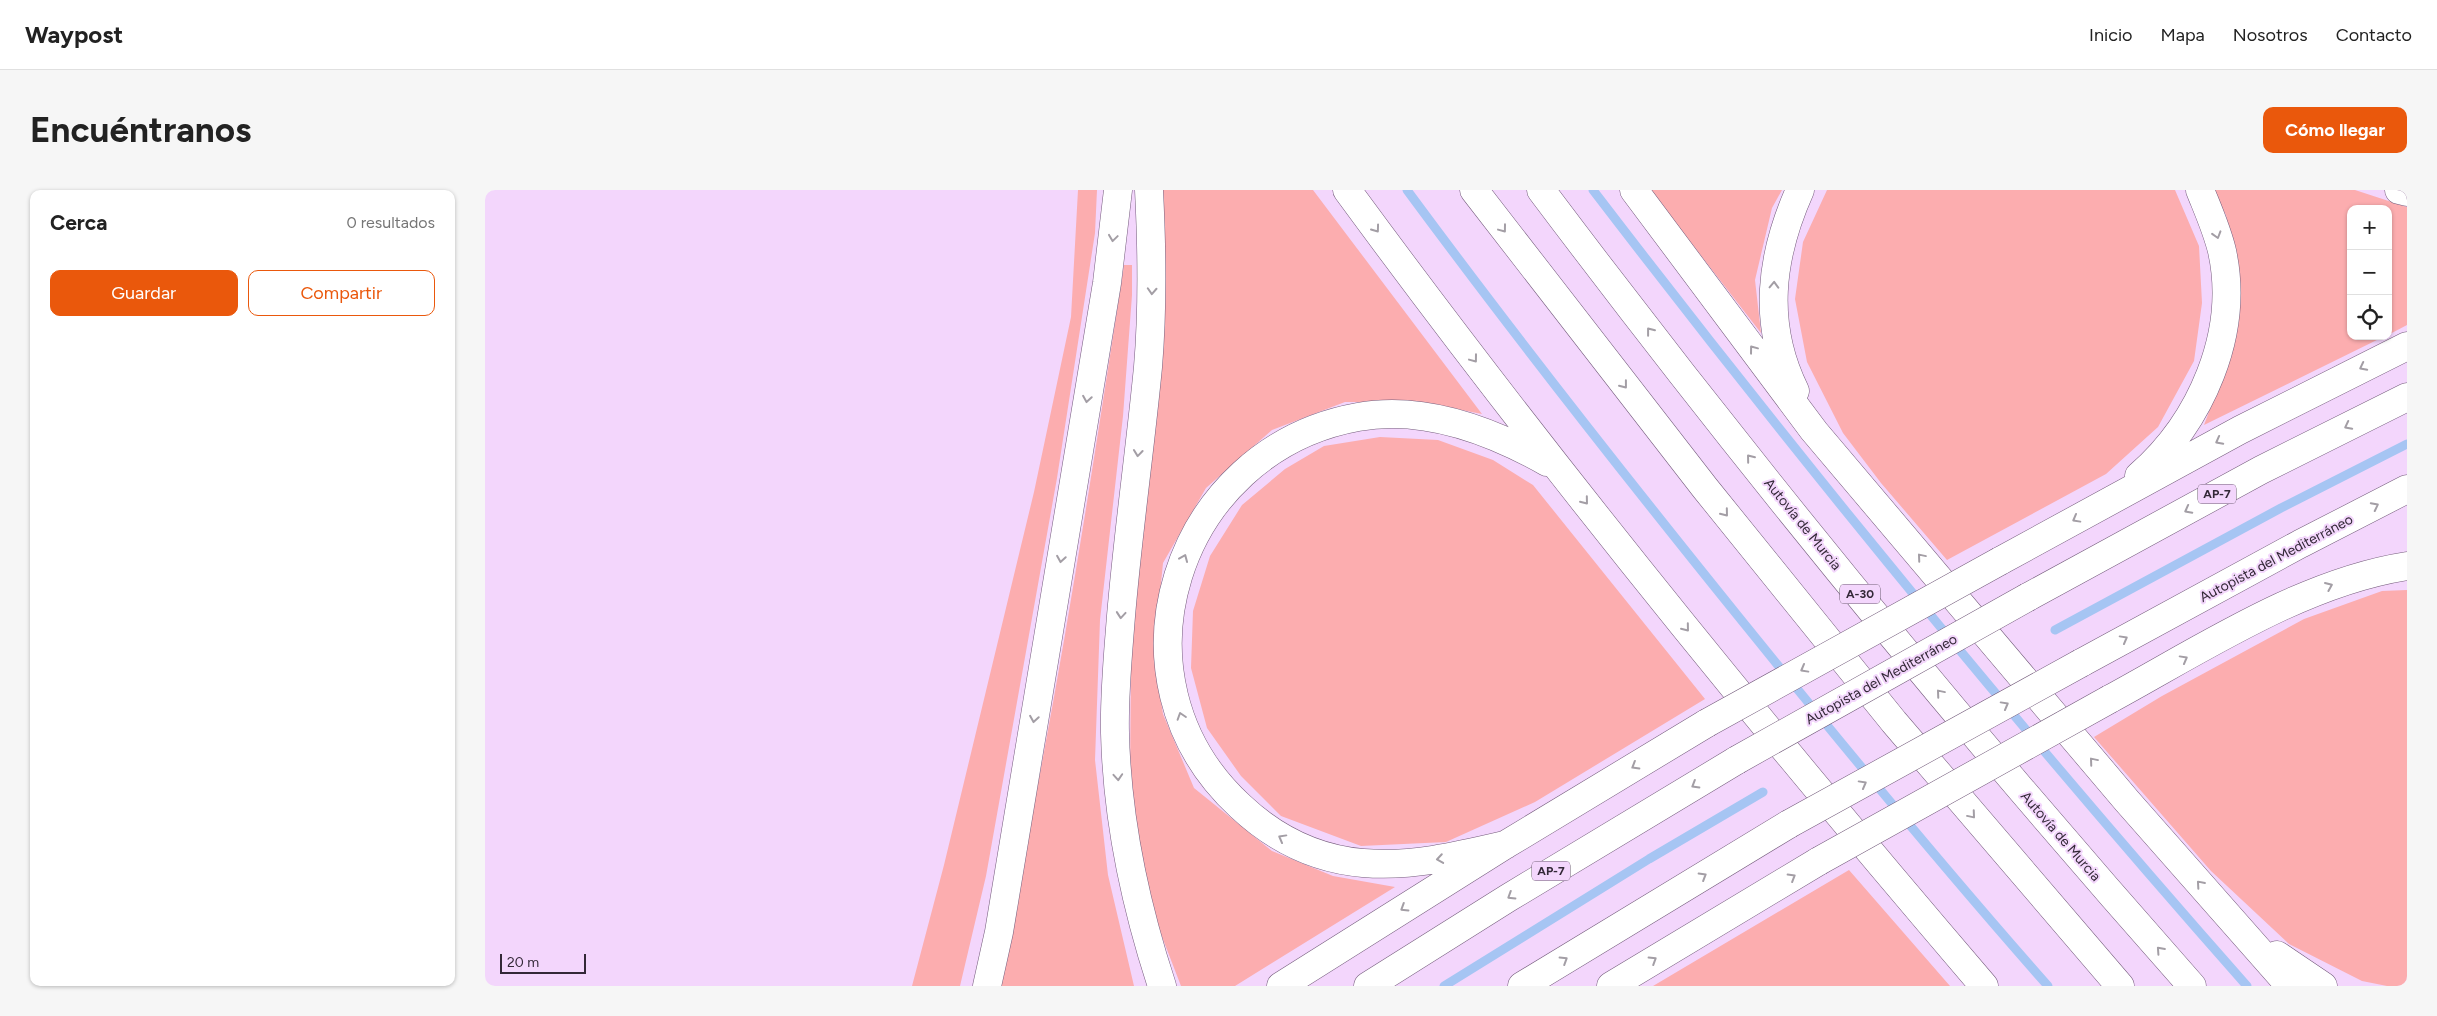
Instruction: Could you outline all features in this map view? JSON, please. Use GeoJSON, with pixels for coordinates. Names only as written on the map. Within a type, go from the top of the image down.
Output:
{"type":"FeatureCollection","features":[{"type":"Feature","properties":{"kind":"highway"},"geometry":{"type":"LineString","coordinates":[[987,986],[1000,922],[1107,283],[1118,190]]}},
{"type":"Feature","properties":{"kind":"highway"},"geometry":{"type":"LineString","coordinates":[[1149,190],[1153,266],[1148,366],[1125,574],[1118,658],[1115,732],[1120,807],[1132,877],[1149,948],[1162,986]]}},
{"type":"Feature","properties":{"kind":"highway"},"geometry":{"type":"LineString","coordinates":[[1347,190],[1558,468],[1873,855],[1984,986]]}},
{"type":"Feature","properties":{"kind":"highway"},"geometry":{"type":"LineString","coordinates":[[1474,190],[1699,480],[1894,722],[2121,986]]}},
{"type":"Feature","properties":{"kind":"highway","name":"Autovía de Murcia"},"geometry":{"type":"LineString","coordinates":[[1541,190],[1747,454],[1936,688],[2065,840],[2193,986]]}},
{"type":"Feature","properties":{"kind":"highway"},"geometry":{"type":"LineString","coordinates":[[1634,190],[1814,431],[2127,801],[2290,986]]}},
{"type":"Feature","properties":{"kind":"highway"},"geometry":{"type":"LineString","coordinates":[[1800,190],[1789,215],[1777,254],[1773,286],[1776,333],[1787,375],[1814,431]]}},
{"type":"Feature","properties":{"kind":"highway"},"geometry":{"type":"LineString","coordinates":[[2111,499],[2141,474],[2184,424],[2201,396],[2215,364],[2224,325],[2227,290],[2222,252],[2212,219],[2200,190]]}},
{"type":"Feature","properties":{"kind":"highway"},"geometry":{"type":"LineString","coordinates":[[2399,190],[2407,192]]}},
{"type":"Feature","properties":{"kind":"highway"},"geometry":{"type":"LineString","coordinates":[[1281,986],[1505,845],[1707,723],[2111,499],[2407,346]]}},
{"type":"Feature","properties":{"kind":"highway","name":"Autopista del Mediterráneo"},"geometry":{"type":"LineString","coordinates":[[1368,986],[1508,898],[1737,760],[2261,470],[2407,397]]}},
{"type":"Feature","properties":{"kind":"highway"},"geometry":{"type":"LineString","coordinates":[[1505,845],[1454,857],[1408,864],[1362,863],[1321,855],[1289,842],[1252,818],[1223,791],[1202,762],[1183,723],[1173,689],[1167,640],[1171,603],[1179,570],[1195,533],[1219,499],[1247,468],[1283,442],[1318,427],[1360,416],[1402,415],[1444,420],[1477,429],[1518,445],[1558,468]]}},
{"type":"Feature","properties":{"kind":"highway","name":"Autopista del Mediterráneo"},"geometry":{"type":"LineString","coordinates":[[1523,986],[1789,824],[2292,548],[2407,490]]}},
{"type":"Feature","properties":{"kind":"highway"},"geometry":{"type":"LineString","coordinates":[[1611,986],[1819,861],[2110,699],[2268,614],[2334,584],[2377,571],[2407,566]]}},
{"type":"Feature","properties":{"kind":"highway"},"geometry":{"type":"LineString","coordinates":[[2229,917],[2293,968],[2323,986]]}},
{"type":"Feature","properties":{"kind":"shaded area"},"geometry":{"type":"Polygon","coordinates":[[[1078,190],[1097,190],[1095,233],[1057,478],[986,876],[960,986],[912,986],[944,865],[1034,492],[1071,317],[1078,190]]]}},
{"type":"Feature","properties":{"kind":"shaded area"},"geometry":{"type":"Polygon","coordinates":[[[1160,190],[1313,190],[1482,414],[1420,402],[1345,402],[1272,430],[1206,488],[1163,563],[1154,654],[1163,714],[1194,788],[1272,851],[1333,876],[1395,887],[1235,986],[1181,986],[1149,903],[1130,779],[1131,659],[1142,528],[1160,190]]]}},
{"type":"Feature","properties":{"kind":"shaded area"},"geometry":{"type":"Polygon","coordinates":[[[1650,190],[1782,190],[1772,208],[1755,280],[1761,333],[1650,190]]]}},
{"type":"Feature","properties":{"kind":"shaded area"},"geometry":{"type":"Polygon","coordinates":[[[1827,190],[2175,190],[2199,246],[2202,303],[2194,361],[2158,427],[2106,474],[1947,560],[1881,483],[1843,433],[1807,362],[1795,299],[1803,242],[1827,190]]]}},
{"type":"Feature","properties":{"kind":"shaded area"},"geometry":{"type":"Polygon","coordinates":[[[2212,190],[2355,190],[2407,207],[2407,325],[2392,333],[2392,205],[2347,205],[2347,340],[2377,340],[2204,425],[2232,351],[2239,293],[2226,215],[2212,190]]]}},
{"type":"Feature","properties":{"kind":"shaded area"},"geometry":{"type":"Polygon","coordinates":[[[1124,265],[1132,265],[1132,295],[1123,416],[1100,620],[1095,760],[1108,875],[1134,986],[996,986],[1034,807],[1066,627],[1124,265]]]}},
{"type":"Feature","properties":{"kind":"shaded area"},"geometry":{"type":"Polygon","coordinates":[[[1380,437],[1438,440],[1493,460],[1533,485],[1705,699],[1535,802],[1446,842],[1361,846],[1281,816],[1241,776],[1207,728],[1191,668],[1193,611],[1210,556],[1242,505],[1285,469],[1324,446],[1380,437]]]}},
{"type":"Feature","properties":{"kind":"shaded area"},"geometry":{"type":"Polygon","coordinates":[[[2407,590],[2407,986],[2387,986],[2362,981],[2289,944],[2211,871],[2094,737],[2162,696],[2304,619],[2382,591],[2407,590]]]}},
{"type":"Feature","properties":{"kind":"shaded area"},"geometry":{"type":"Polygon","coordinates":[[[1849,870],[1950,986],[1653,986],[1849,870]]]}},
{"type":"Feature","properties":{"kind":"waterway"},"geometry":{"type":"LineString","coordinates":[[1407,190],[1570,405],[1738,616],[1891,802],[2048,986]]}},
{"type":"Feature","properties":{"kind":"waterway"},"geometry":{"type":"LineString","coordinates":[[1593,190],[1751,393],[1913,594],[2078,792],[2247,986]]}},
{"type":"Feature","properties":{"kind":"waterway"},"geometry":{"type":"LineString","coordinates":[[2055,630],[2281,508],[2407,444]]}},
{"type":"Feature","properties":{"kind":"waterway"},"geometry":{"type":"LineString","coordinates":[[1444,986],[1649,859],[1763,792]]}}]}
